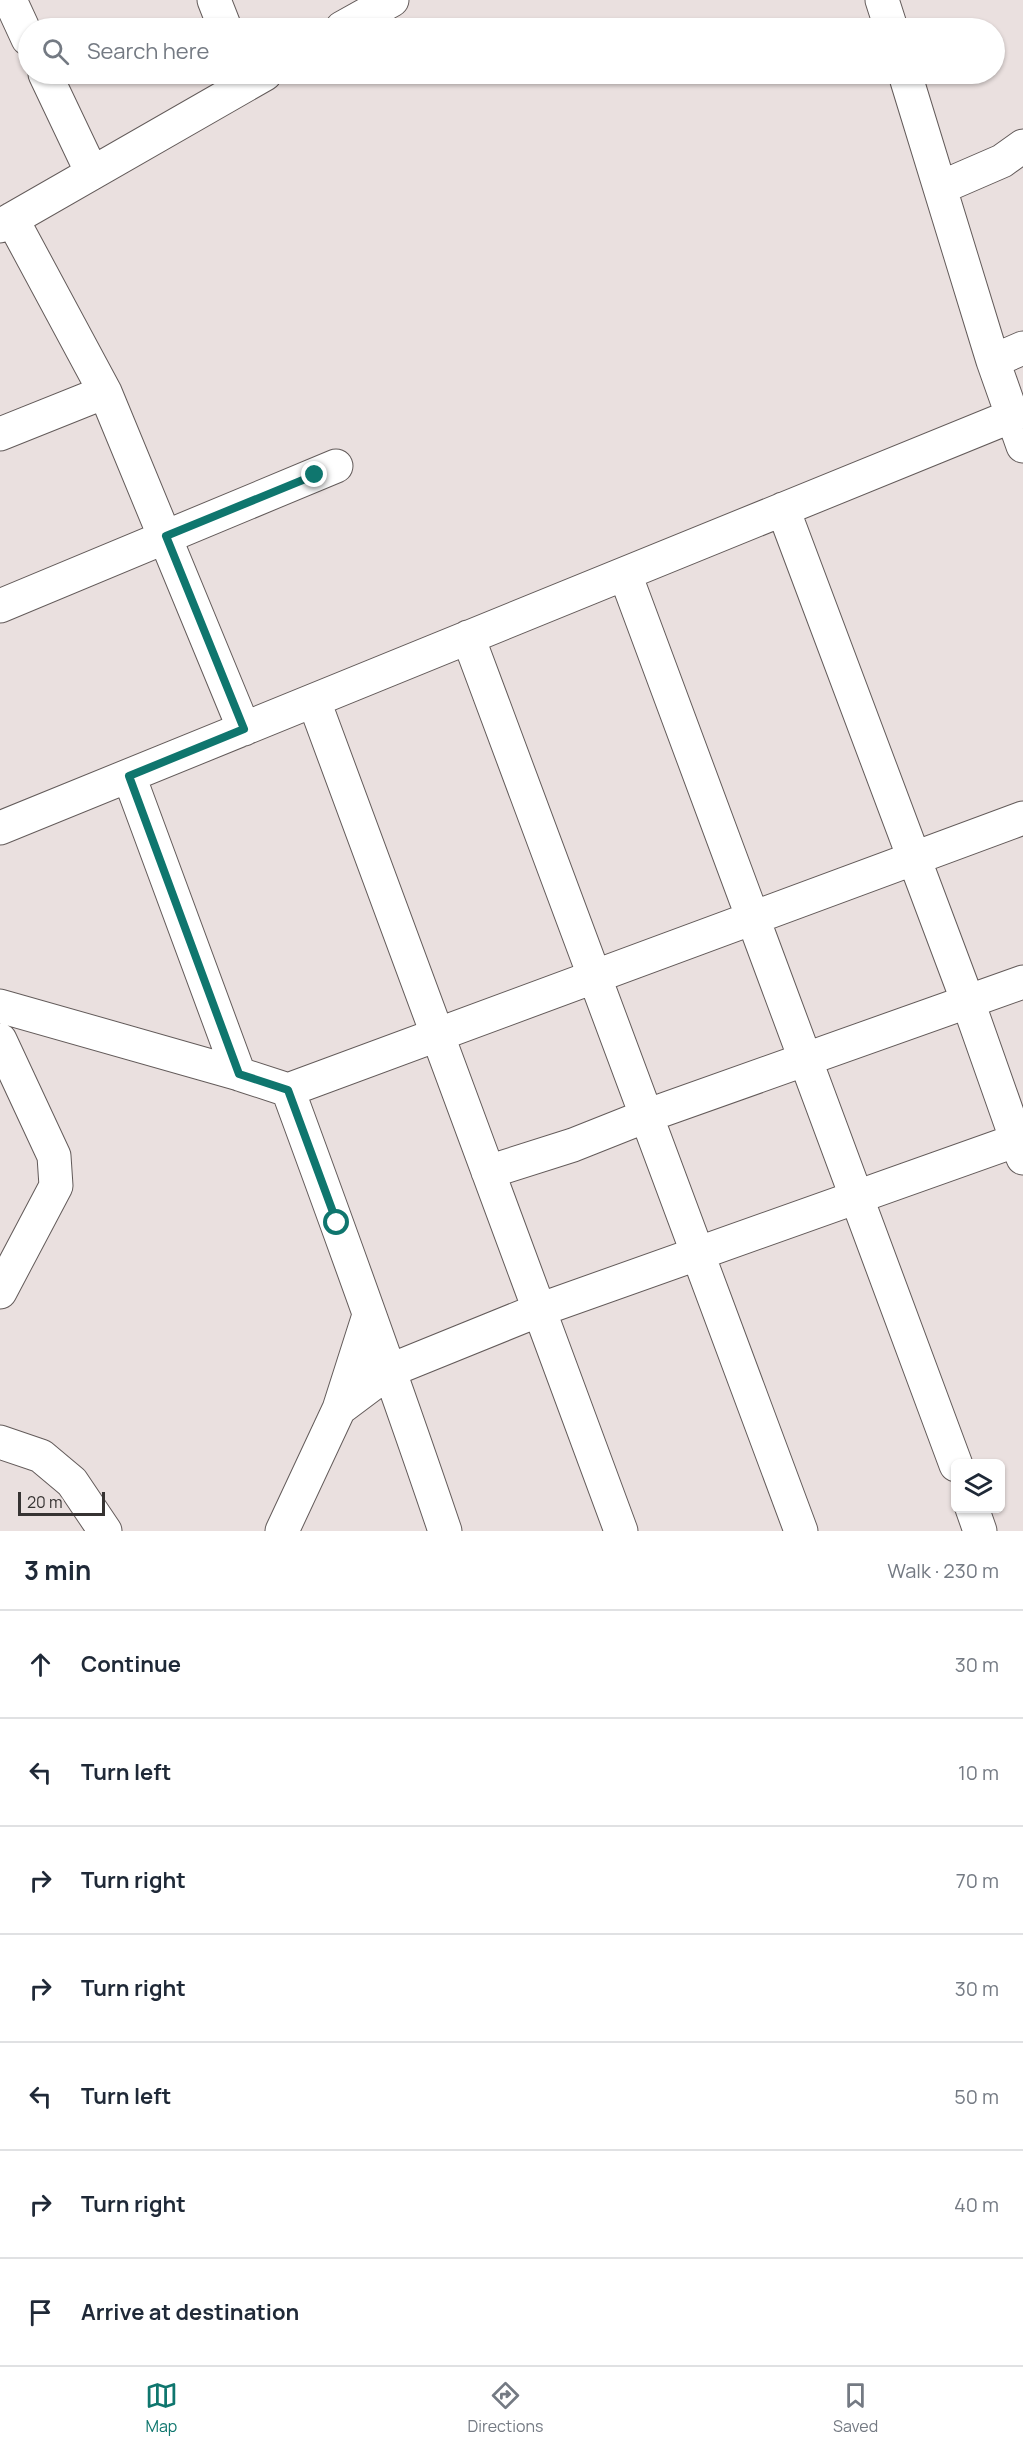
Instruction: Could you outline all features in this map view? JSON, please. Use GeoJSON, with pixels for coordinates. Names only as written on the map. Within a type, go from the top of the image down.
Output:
{"type":"FeatureCollection","features":[{"type":"Feature","properties":{"kind":"street"},"geometry":{"type":"LineString","coordinates":[[10,0],[18,18]]}},
{"type":"Feature","properties":{"kind":"street"},"geometry":{"type":"LineString","coordinates":[[214,0],[221,18]]}},
{"type":"Feature","properties":{"kind":"street"},"geometry":{"type":"LineString","coordinates":[[882,0],[888,18]]}},
{"type":"Feature","properties":{"kind":"street"},"geometry":{"type":"LineString","coordinates":[[358,18],[386,1]]}},
{"type":"Feature","properties":{"kind":"street"},"geometry":{"type":"LineString","coordinates":[[50,84],[92,173]]}},
{"type":"Feature","properties":{"kind":"street"},"geometry":{"type":"LineString","coordinates":[[239,84],[6,223],[105,392],[244,729]]}},
{"type":"Feature","properties":{"kind":"street"},"geometry":{"type":"LineString","coordinates":[[908,84],[942,187],[993,362],[1023,446]]}},
{"type":"Feature","properties":{"kind":"street"},"geometry":{"type":"LineString","coordinates":[[942,187],[1002,161],[1023,146]]}},
{"type":"Feature","properties":{"kind":"street"},"geometry":{"type":"LineString","coordinates":[[993,362],[1023,348]]}},
{"type":"Feature","properties":{"kind":"street"},"geometry":{"type":"LineString","coordinates":[[0,434],[105,392]]}},
{"type":"Feature","properties":{"kind":"street"},"geometry":{"type":"LineString","coordinates":[[0,828],[1012,416]]}},
{"type":"Feature","properties":{"kind":"street"},"geometry":{"type":"LineString","coordinates":[[0,606],[336,466]]}},
{"type":"Feature","properties":{"kind":"street"},"geometry":{"type":"LineString","coordinates":[[339,1408],[391,1370],[539,1310],[856,1197],[1021,1146],[783,509]]}},
{"type":"Feature","properties":{"kind":"street"},"geometry":{"type":"LineString","coordinates":[[625,574],[954,1459]]}},
{"type":"Feature","properties":{"kind":"street"},"geometry":{"type":"LineString","coordinates":[[468,638],[801,1531]]}},
{"type":"Feature","properties":{"kind":"street"},"geometry":{"type":"LineString","coordinates":[[314,701],[621,1531]]}},
{"type":"Feature","properties":{"kind":"street"},"geometry":{"type":"LineString","coordinates":[[129,776],[239,1074]]}},
{"type":"Feature","properties":{"kind":"street"},"geometry":{"type":"LineString","coordinates":[[0,1006],[288,1090],[1023,818]]}},
{"type":"Feature","properties":{"kind":"street"},"geometry":{"type":"LineString","coordinates":[[488,1172],[573,1145],[646,1116],[1023,982]]}},
{"type":"Feature","properties":{"kind":"street"},"geometry":{"type":"LineString","coordinates":[[0,1040],[54,1156],[56,1186],[0,1292]]}},
{"type":"Feature","properties":{"kind":"street"},"geometry":{"type":"LineString","coordinates":[[288,1090],[391,1370],[445,1531]]}},
{"type":"Feature","properties":{"kind":"street"},"geometry":{"type":"LineString","coordinates":[[282,1531],[339,1408],[369,1315]]}},
{"type":"Feature","properties":{"kind":"street"},"geometry":{"type":"LineString","coordinates":[[0,1442],[41,1456],[72,1482],[105,1531]]}},
{"type":"Feature","properties":{"kind":"street"},"geometry":{"type":"LineString","coordinates":[[973,1513],[980,1531]]}},
{"type":"Feature","properties":{"kind":"route"},"geometry":{"type":"LineString","coordinates":[[315,475],[166,536],[244,729],[129,776],[239,1074],[288,1090],[337,1223]]}}]}
